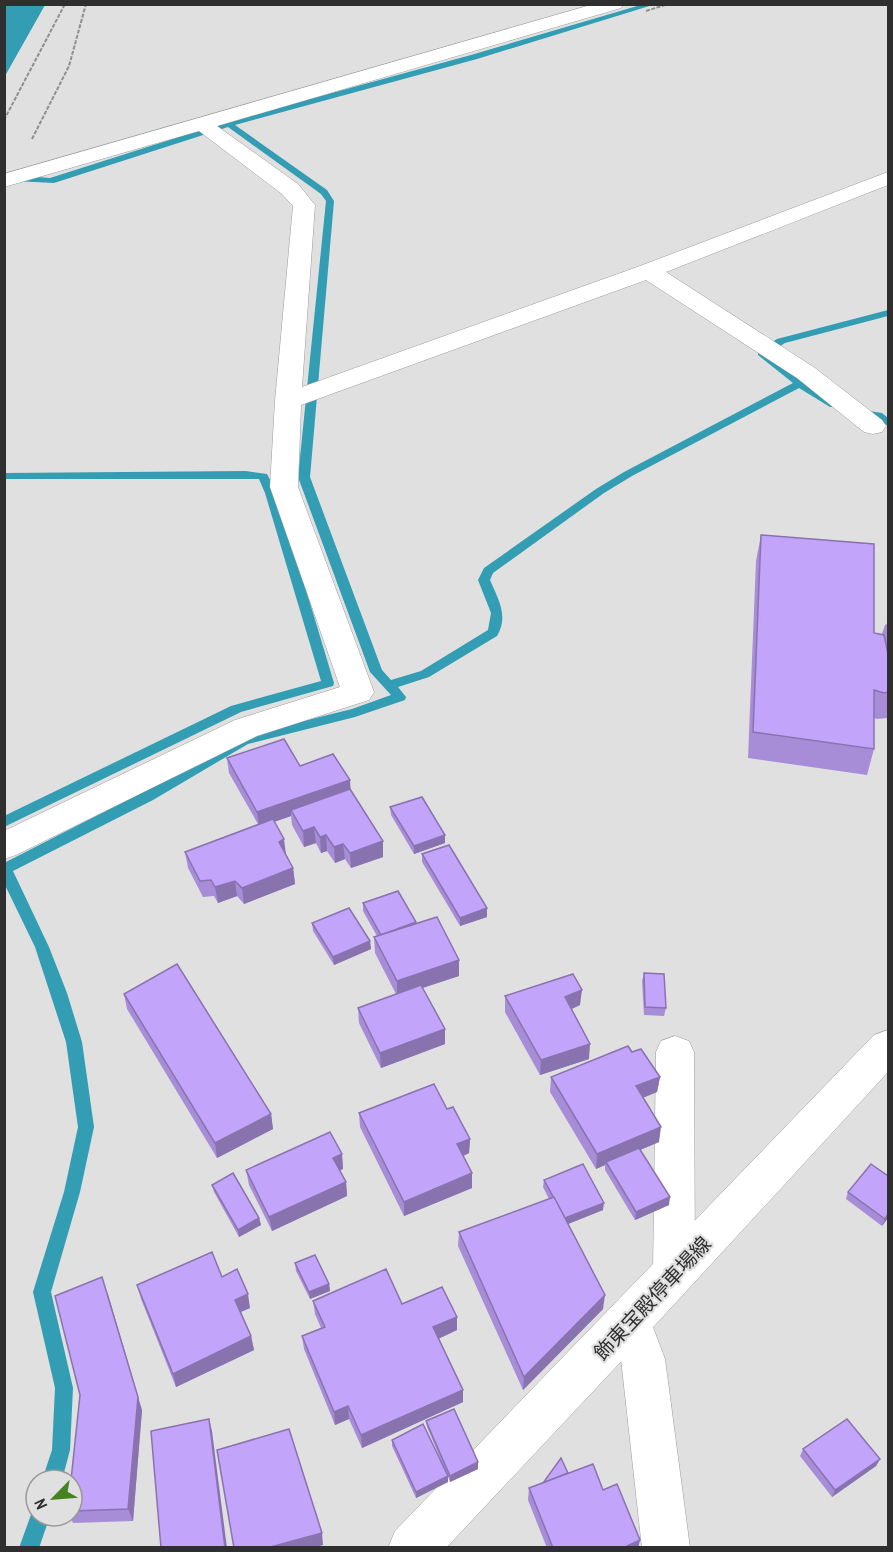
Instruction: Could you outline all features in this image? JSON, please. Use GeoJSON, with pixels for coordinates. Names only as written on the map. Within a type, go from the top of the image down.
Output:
{"type":"FeatureCollection","features":[{"type":"Feature","properties":{"kind":"street"},"geometry":{"type":"LineString","coordinates":[[4,181],[615,4]]}},
{"type":"Feature","properties":{"kind":"street"},"geometry":{"type":"LineString","coordinates":[[4,846],[246,728],[358,692],[284,487],[282,472],[304,205],[290,189],[202,124]]}},
{"type":"Feature","properties":{"kind":"street"},"geometry":{"type":"LineString","coordinates":[[289,400],[648,271],[888,178]]}},
{"type":"Feature","properties":{"kind":"street"},"geometry":{"type":"LineString","coordinates":[[648,271],[780,356],[871,424]]}},
{"type":"Feature","properties":{"kind":"street","name":"飾東宝殿停車場線"},"geometry":{"type":"LineString","coordinates":[[412,1548],[630,1322],[888,1046]]}},
{"type":"Feature","properties":{"kind":"street"},"geometry":{"type":"LineString","coordinates":[[674,1274],[675,1052]]}},
{"type":"Feature","properties":{"kind":"street"},"geometry":{"type":"LineString","coordinates":[[630,1322],[643,1359],[666,1548]]}},
{"type":"Feature","properties":{"kind":"path"},"geometry":{"type":"LineString","coordinates":[[4,120],[65,4]]}},
{"type":"Feature","properties":{"kind":"path"},"geometry":{"type":"LineString","coordinates":[[25,174],[21,161],[69,66],[86,4]]}},
{"type":"Feature","properties":{"kind":"water"},"geometry":{"type":"Polygon","coordinates":[[[4,5],[45,5],[5,76],[4,5]]]}},
{"type":"Feature","properties":{"kind":"building"},"geometry":{"type":"Polygon","coordinates":[[[761,535],[874,544],[874,633],[884,635],[888,654],[888,692],[874,690],[874,749],[753,732],[761,535]]]}},
{"type":"Feature","properties":{"kind":"building"},"geometry":{"type":"Polygon","coordinates":[[[284,739],[300,766],[333,754],[350,780],[257,812],[227,758],[284,739]]]}},
{"type":"Feature","properties":{"kind":"building"},"geometry":{"type":"Polygon","coordinates":[[[350,789],[383,841],[350,853],[343,844],[334,847],[326,835],[320,837],[314,827],[303,831],[291,810],[350,789]]]}},
{"type":"Feature","properties":{"kind":"building"},"geometry":{"type":"Polygon","coordinates":[[[422,797],[445,835],[414,846],[390,807],[422,797]]]}},
{"type":"Feature","properties":{"kind":"building"},"geometry":{"type":"Polygon","coordinates":[[[273,819],[284,839],[279,842],[293,868],[242,888],[235,881],[215,887],[211,880],[200,881],[185,852],[273,819]]]}},
{"type":"Feature","properties":{"kind":"building"},"geometry":{"type":"Polygon","coordinates":[[[449,845],[487,908],[460,918],[422,854],[449,845]]]}},
{"type":"Feature","properties":{"kind":"building"},"geometry":{"type":"Polygon","coordinates":[[[398,891],[416,922],[381,935],[363,903],[398,891]]]}},
{"type":"Feature","properties":{"kind":"building"},"geometry":{"type":"Polygon","coordinates":[[[349,908],[370,941],[333,957],[312,923],[349,908]]]}},
{"type":"Feature","properties":{"kind":"building"},"geometry":{"type":"Polygon","coordinates":[[[437,917],[459,960],[397,981],[374,937],[437,917]]]}},
{"type":"Feature","properties":{"kind":"building"},"geometry":{"type":"Polygon","coordinates":[[[177,964],[271,1114],[215,1143],[124,994],[177,964]]]}},
{"type":"Feature","properties":{"kind":"building"},"geometry":{"type":"Polygon","coordinates":[[[644,973],[664,974],[666,1008],[645,1007],[644,973]]]}},
{"type":"Feature","properties":{"kind":"building"},"geometry":{"type":"Polygon","coordinates":[[[573,974],[582,990],[565,997],[590,1044],[541,1060],[505,996],[573,974]]]}},
{"type":"Feature","properties":{"kind":"building"},"geometry":{"type":"Polygon","coordinates":[[[421,985],[445,1029],[380,1053],[358,1008],[421,985]]]}},
{"type":"Feature","properties":{"kind":"building"},"geometry":{"type":"Polygon","coordinates":[[[628,1046],[632,1052],[641,1049],[660,1077],[636,1086],[661,1127],[597,1154],[551,1077],[628,1046]]]}},
{"type":"Feature","properties":{"kind":"building"},"geometry":{"type":"Polygon","coordinates":[[[434,1084],[447,1109],[453,1107],[470,1139],[457,1144],[472,1173],[404,1202],[359,1113],[434,1084]]]}},
{"type":"Feature","properties":{"kind":"building"},"geometry":{"type":"Polygon","coordinates":[[[330,1132],[342,1154],[333,1158],[346,1182],[269,1217],[246,1170],[330,1132]]]}},
{"type":"Feature","properties":{"kind":"building"},"geometry":{"type":"Polygon","coordinates":[[[639,1148],[670,1197],[636,1212],[606,1162],[639,1148]]]}},
{"type":"Feature","properties":{"kind":"building"},"geometry":{"type":"Polygon","coordinates":[[[583,1164],[604,1203],[565,1218],[544,1180],[583,1164]]]}},
{"type":"Feature","properties":{"kind":"building"},"geometry":{"type":"Polygon","coordinates":[[[871,1164],[888,1176],[888,1214],[885,1219],[848,1192],[871,1164]]]}},
{"type":"Feature","properties":{"kind":"building"},"geometry":{"type":"Polygon","coordinates":[[[233,1173],[259,1218],[238,1230],[212,1185],[233,1173]]]}},
{"type":"Feature","properties":{"kind":"building"},"geometry":{"type":"Polygon","coordinates":[[[554,1197],[605,1295],[524,1377],[459,1232],[554,1197]]]}},
{"type":"Feature","properties":{"kind":"building"},"geometry":{"type":"Polygon","coordinates":[[[212,1252],[222,1277],[237,1269],[248,1294],[235,1300],[251,1336],[173,1374],[137,1285],[212,1252]]]}},
{"type":"Feature","properties":{"kind":"building"},"geometry":{"type":"Polygon","coordinates":[[[315,1255],[329,1284],[309,1292],[295,1263],[315,1255]]]}},
{"type":"Feature","properties":{"kind":"building"},"geometry":{"type":"Polygon","coordinates":[[[386,1269],[402,1304],[442,1287],[457,1317],[433,1327],[463,1390],[361,1435],[348,1406],[334,1412],[302,1336],[325,1327],[313,1301],[386,1269]]]}},
{"type":"Feature","properties":{"kind":"building"},"geometry":{"type":"Polygon","coordinates":[[[102,1277],[138,1397],[128,1509],[84,1511],[84,1468],[72,1468],[80,1395],[55,1296],[102,1277]]]}},
{"type":"Feature","properties":{"kind":"building"},"geometry":{"type":"Polygon","coordinates":[[[454,1409],[478,1462],[450,1476],[426,1421],[454,1409]]]}},
{"type":"Feature","properties":{"kind":"building"},"geometry":{"type":"Polygon","coordinates":[[[209,1419],[225,1548],[161,1548],[151,1431],[209,1419]]]}},
{"type":"Feature","properties":{"kind":"building"},"geometry":{"type":"Polygon","coordinates":[[[847,1419],[880,1459],[835,1490],[803,1449],[847,1419]]]}},
{"type":"Feature","properties":{"kind":"building"},"geometry":{"type":"Polygon","coordinates":[[[423,1424],[448,1476],[416,1492],[392,1440],[423,1424]]]}},
{"type":"Feature","properties":{"kind":"building"},"geometry":{"type":"Polygon","coordinates":[[[289,1429],[322,1533],[267,1548],[234,1548],[217,1450],[289,1429]]]}},
{"type":"Feature","properties":{"kind":"building"},"geometry":{"type":"Polygon","coordinates":[[[561,1458],[568,1473],[543,1483],[561,1458]]]}},
{"type":"Feature","properties":{"kind":"building"},"geometry":{"type":"Polygon","coordinates":[[[593,1464],[603,1490],[617,1484],[640,1540],[623,1548],[553,1548],[529,1488],[593,1464]]]}},
{"type":"Feature","properties":{"kind":"waterway"},"geometry":{"type":"LineString","coordinates":[[229,124],[474,57],[653,4]]}},
{"type":"Feature","properties":{"kind":"waterway"},"geometry":{"type":"LineString","coordinates":[[14,178],[51,181],[229,124]]}},
{"type":"Feature","properties":{"kind":"waterway"},"geometry":{"type":"LineString","coordinates":[[56,1468],[61,1450],[64,1388],[42,1292],[72,1192],[86,1127],[74,1042],[59,993],[42,947],[5,869],[148,796],[244,740],[355,713],[400,697],[376,672],[304,477],[330,201],[324,192],[229,124]]}},
{"type":"Feature","properties":{"kind":"waterway"},"geometry":{"type":"LineString","coordinates":[[800,384],[762,353],[781,341],[888,313]]}},
{"type":"Feature","properties":{"kind":"waterway"},"geometry":{"type":"LineString","coordinates":[[389,685],[425,674],[493,633],[497,613],[484,580],[488,571],[600,491],[628,474],[800,384]]}},
{"type":"Feature","properties":{"kind":"waterway"},"geometry":{"type":"LineString","coordinates":[[800,384],[834,405]]}},
{"type":"Feature","properties":{"kind":"waterway"},"geometry":{"type":"LineString","coordinates":[[857,412],[878,415],[888,423]]}},
{"type":"Feature","properties":{"kind":"waterway"},"geometry":{"type":"LineString","coordinates":[[4,476],[246,474],[263,476],[271,493],[328,683],[236,709],[4,822]]}},
{"type":"Feature","properties":{"kind":"waterway"},"geometry":{"type":"LineString","coordinates":[[29,1548],[36,1528]]}}]}
